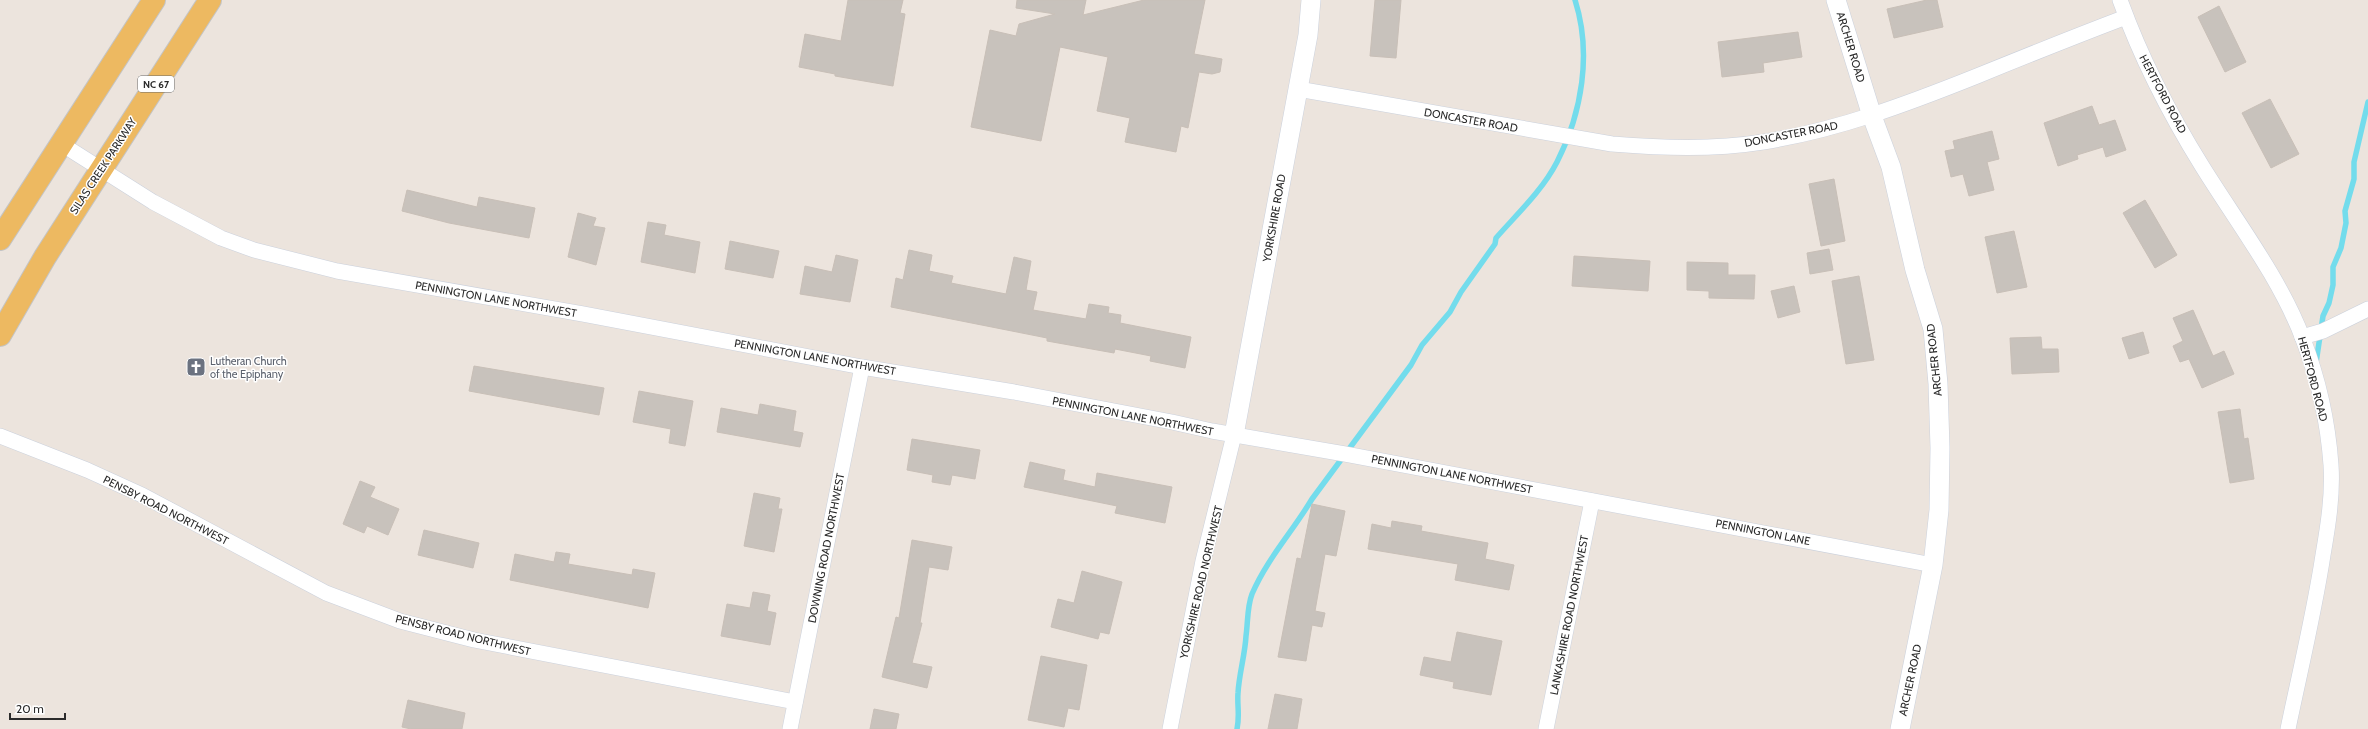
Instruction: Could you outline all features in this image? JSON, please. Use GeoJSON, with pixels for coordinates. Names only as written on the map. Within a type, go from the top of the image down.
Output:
{"type":"FeatureCollection","features":[{"type":"Feature","properties":{"kind":"main road"},"geometry":{"type":"LineString","coordinates":[[0,239],[62,145],[154,0]]}},
{"type":"Feature","properties":{"kind":"main road","name":"SILAS CREEK PARKWAY"},"geometry":{"type":"LineString","coordinates":[[0,335],[45,257],[210,0]]}},
{"type":"Feature","properties":{"kind":"street","name":"YORKSHIRE ROAD"},"geometry":{"type":"LineString","coordinates":[[1234,436],[1298,89],[1311,0]]}},
{"type":"Feature","properties":{"kind":"street","name":"ARCHER ROAD"},"geometry":{"type":"LineString","coordinates":[[1836,0],[1872,116],[1891,167],[1915,270],[1933,329],[1938,384],[1940,448],[1939,510],[1933,565],[1900,729]]}},
{"type":"Feature","properties":{"kind":"street","name":"HERTFORD ROAD"},"geometry":{"type":"LineString","coordinates":[[2120,0],[2134,39],[2166,104],[2201,164],[2274,282],[2302,337],[2324,411],[2331,466],[2328,523],[2321,570],[2288,729]]}},
{"type":"Feature","properties":{"kind":"street","name":"DONCASTER ROAD"},"geometry":{"type":"LineString","coordinates":[[1298,89],[1577,139],[1659,148],[1712,148],[1762,142],[1807,133],[1872,116],[2126,16]]}},
{"type":"Feature","properties":{"kind":"street","name":"PENNINGTON LANE NORTHWEST"},"geometry":{"type":"LineString","coordinates":[[62,145],[187,221],[221,238],[254,250],[337,271],[599,316],[862,367],[1006,391],[1234,436],[1345,454],[1592,501]]}},
{"type":"Feature","properties":{"kind":"street"},"geometry":{"type":"LineString","coordinates":[[2302,337],[2323,330],[2368,310]]}},
{"type":"Feature","properties":{"kind":"street","name":"DOWNING ROAD NORTHWEST"},"geometry":{"type":"LineString","coordinates":[[790,729],[862,367]]}},
{"type":"Feature","properties":{"kind":"street","name":"PENSBY ROAD NORTHWEST"},"geometry":{"type":"LineString","coordinates":[[0,436],[87,470],[142,495],[326,593],[400,621],[497,645],[795,702]]}},
{"type":"Feature","properties":{"kind":"street","name":"YORKSHIRE ROAD NORTHWEST"},"geometry":{"type":"LineString","coordinates":[[1170,729],[1203,561],[1234,436]]}},
{"type":"Feature","properties":{"kind":"street","name":"PENNINGTON LANE"},"geometry":{"type":"LineString","coordinates":[[1592,501],[1933,565]]}},
{"type":"Feature","properties":{"kind":"street","name":"LANKASHIRE ROAD NORTHWEST"},"geometry":{"type":"LineString","coordinates":[[1546,729],[1592,501]]}},
{"type":"Feature","properties":{"kind":"building"},"geometry":{"type":"Polygon","coordinates":[[[848,0],[903,0],[900,13],[905,14],[893,86],[835,76],[835,74],[799,67],[805,34],[841,41],[848,0]]]}},
{"type":"Feature","properties":{"kind":"building"},"geometry":{"type":"Polygon","coordinates":[[[1017,0],[1086,0],[1083,15],[1144,0],[1205,0],[1194,54],[1222,59],[1220,72],[1212,74],[1199,72],[1188,128],[1181,126],[1176,152],[1125,142],[1130,118],[1097,111],[1108,57],[1060,47],[1041,141],[971,127],[990,30],[1016,36],[1019,24],[1055,14],[1016,8],[1017,0]]]}},
{"type":"Feature","properties":{"kind":"building"},"geometry":{"type":"Polygon","coordinates":[[[1375,0],[1401,0],[1396,58],[1370,56],[1375,0]]]}},
{"type":"Feature","properties":{"kind":"building"},"geometry":{"type":"Polygon","coordinates":[[[1927,0],[1937,0],[1943,27],[1894,38],[1887,9],[1927,0]]]}},
{"type":"Feature","properties":{"kind":"building"},"geometry":{"type":"Polygon","coordinates":[[[2219,6],[2246,62],[2225,72],[2198,17],[2219,6]]]}},
{"type":"Feature","properties":{"kind":"building"},"geometry":{"type":"Polygon","coordinates":[[[1798,32],[1802,57],[1763,63],[1764,72],[1722,77],[1718,42],[1798,32]]]}},
{"type":"Feature","properties":{"kind":"building"},"geometry":{"type":"Polygon","coordinates":[[[2270,99],[2299,154],[2271,168],[2242,113],[2270,99]]]}},
{"type":"Feature","properties":{"kind":"building"},"geometry":{"type":"Polygon","coordinates":[[[2092,106],[2099,125],[2115,120],[2126,150],[2106,157],[2103,147],[2077,155],[2078,159],[2058,166],[2044,123],[2092,106]]]}},
{"type":"Feature","properties":{"kind":"building"},"geometry":{"type":"Polygon","coordinates":[[[1992,131],[1999,159],[1987,162],[1994,190],[1969,196],[1963,174],[1951,177],[1945,151],[1955,149],[1953,141],[1992,131]]]}},
{"type":"Feature","properties":{"kind":"building"},"geometry":{"type":"Polygon","coordinates":[[[1834,179],[1845,241],[1821,246],[1809,184],[1834,179]]]}},
{"type":"Feature","properties":{"kind":"building"},"geometry":{"type":"Polygon","coordinates":[[[407,190],[477,207],[479,197],[535,208],[529,238],[449,223],[402,211],[407,190]]]}},
{"type":"Feature","properties":{"kind":"building"},"geometry":{"type":"Polygon","coordinates":[[[2145,200],[2177,255],[2155,268],[2123,213],[2145,200]]]}},
{"type":"Feature","properties":{"kind":"building"},"geometry":{"type":"Polygon","coordinates":[[[578,213],[596,218],[593,226],[605,228],[596,265],[568,257],[578,213]]]}},
{"type":"Feature","properties":{"kind":"building"},"geometry":{"type":"Polygon","coordinates":[[[648,222],[666,225],[664,235],[700,242],[695,273],[641,262],[648,222]]]}},
{"type":"Feature","properties":{"kind":"building"},"geometry":{"type":"Polygon","coordinates":[[[2014,231],[2027,287],[1997,293],[1985,237],[2014,231]]]}},
{"type":"Feature","properties":{"kind":"building"},"geometry":{"type":"Polygon","coordinates":[[[730,241],[779,251],[773,278],[725,269],[730,241]]]}},
{"type":"Feature","properties":{"kind":"building"},"geometry":{"type":"Polygon","coordinates":[[[1829,249],[1833,270],[1810,274],[1807,253],[1829,249]]]}},
{"type":"Feature","properties":{"kind":"building"},"geometry":{"type":"Polygon","coordinates":[[[909,250],[932,255],[929,271],[953,276],[951,283],[1006,294],[1014,257],[1031,261],[1026,290],[1037,292],[1033,310],[1086,319],[1089,304],[1109,307],[1108,313],[1121,315],[1120,323],[1191,337],[1185,368],[1150,361],[1151,356],[1115,349],[1114,353],[1047,341],[1047,338],[891,307],[896,278],[903,280],[909,250]]]}},
{"type":"Feature","properties":{"kind":"building"},"geometry":{"type":"Polygon","coordinates":[[[836,255],[858,260],[850,302],[800,294],[805,266],[832,272],[836,255]]]}},
{"type":"Feature","properties":{"kind":"building"},"geometry":{"type":"Polygon","coordinates":[[[1574,256],[1650,261],[1648,291],[1572,286],[1574,256]]]}},
{"type":"Feature","properties":{"kind":"building"},"geometry":{"type":"Polygon","coordinates":[[[1687,262],[1728,263],[1728,275],[1755,275],[1754,299],[1709,298],[1709,291],[1687,290],[1687,262]]]}},
{"type":"Feature","properties":{"kind":"building"},"geometry":{"type":"Polygon","coordinates":[[[1859,276],[1874,360],[1846,364],[1832,281],[1859,276]]]}},
{"type":"Feature","properties":{"kind":"building"},"geometry":{"type":"Polygon","coordinates":[[[1794,286],[1800,312],[1778,318],[1771,291],[1794,286]]]}},
{"type":"Feature","properties":{"kind":"building"},"geometry":{"type":"Polygon","coordinates":[[[2193,310],[2213,356],[2224,351],[2234,374],[2202,388],[2189,359],[2180,362],[2173,346],[2183,341],[2173,318],[2193,310]]]}},
{"type":"Feature","properties":{"kind":"building"},"geometry":{"type":"Polygon","coordinates":[[[2143,332],[2149,353],[2129,359],[2122,338],[2143,332]]]}},
{"type":"Feature","properties":{"kind":"building"},"geometry":{"type":"Polygon","coordinates":[[[2041,337],[2042,349],[2058,349],[2059,372],[2012,374],[2010,338],[2041,337]]]}},
{"type":"Feature","properties":{"kind":"building"},"geometry":{"type":"Polygon","coordinates":[[[474,366],[604,388],[599,415],[469,391],[474,366]]]}},
{"type":"Feature","properties":{"kind":"building"},"geometry":{"type":"Polygon","coordinates":[[[639,391],[693,401],[685,446],[669,443],[671,429],[633,422],[639,391]]]}},
{"type":"Feature","properties":{"kind":"building"},"geometry":{"type":"Polygon","coordinates":[[[760,404],[796,411],[793,431],[803,433],[800,447],[717,432],[721,408],[758,415],[760,404]]]}},
{"type":"Feature","properties":{"kind":"building"},"geometry":{"type":"Polygon","coordinates":[[[2240,409],[2244,439],[2248,438],[2254,479],[2230,483],[2218,412],[2240,409]]]}},
{"type":"Feature","properties":{"kind":"building"},"geometry":{"type":"Polygon","coordinates":[[[912,439],[980,450],[975,479],[952,475],[950,485],[932,482],[933,475],[907,470],[912,439]]]}},
{"type":"Feature","properties":{"kind":"building"},"geometry":{"type":"Polygon","coordinates":[[[1030,462],[1065,470],[1063,480],[1095,487],[1097,473],[1172,487],[1165,523],[1115,513],[1117,506],[1024,487],[1030,462]]]}},
{"type":"Feature","properties":{"kind":"building"},"geometry":{"type":"Polygon","coordinates":[[[360,481],[375,487],[370,497],[399,509],[388,535],[367,526],[364,533],[343,524],[360,481]]]}},
{"type":"Feature","properties":{"kind":"building"},"geometry":{"type":"Polygon","coordinates":[[[754,493],[780,498],[778,509],[782,509],[774,552],[744,546],[754,493]]]}},
{"type":"Feature","properties":{"kind":"building"},"geometry":{"type":"Polygon","coordinates":[[[1312,504],[1345,511],[1336,556],[1325,554],[1315,611],[1325,613],[1322,627],[1312,625],[1306,661],[1278,657],[1297,558],[1301,559],[1312,504]]]}},
{"type":"Feature","properties":{"kind":"building"},"geometry":{"type":"Polygon","coordinates":[[[1392,521],[1422,526],[1421,531],[1488,543],[1485,559],[1514,565],[1509,590],[1455,580],[1458,564],[1368,549],[1372,524],[1391,528],[1392,521]]]}},
{"type":"Feature","properties":{"kind":"building"},"geometry":{"type":"Polygon","coordinates":[[[424,530],[479,543],[473,568],[418,555],[424,530]]]}},
{"type":"Feature","properties":{"kind":"building"},"geometry":{"type":"Polygon","coordinates":[[[912,540],[952,547],[948,570],[929,567],[920,623],[922,623],[912,663],[932,667],[927,688],[882,677],[896,617],[899,618],[912,540]]]}},
{"type":"Feature","properties":{"kind":"building"},"geometry":{"type":"Polygon","coordinates":[[[556,552],[570,554],[568,564],[632,575],[633,569],[655,573],[648,608],[510,580],[515,554],[554,562],[556,552]]]}},
{"type":"Feature","properties":{"kind":"building"},"geometry":{"type":"Polygon","coordinates":[[[1082,571],[1122,582],[1109,634],[1100,632],[1098,639],[1051,627],[1058,599],[1074,603],[1082,571]]]}},
{"type":"Feature","properties":{"kind":"building"},"geometry":{"type":"Polygon","coordinates":[[[753,592],[770,595],[767,611],[776,613],[770,645],[721,636],[727,604],[750,608],[753,592]]]}},
{"type":"Feature","properties":{"kind":"building"},"geometry":{"type":"Polygon","coordinates":[[[1457,632],[1502,641],[1491,695],[1453,688],[1454,682],[1420,675],[1424,657],[1451,662],[1457,632]]]}},
{"type":"Feature","properties":{"kind":"building"},"geometry":{"type":"Polygon","coordinates":[[[1041,656],[1087,665],[1079,710],[1068,708],[1064,727],[1028,720],[1041,656]]]}},
{"type":"Feature","properties":{"kind":"building"},"geometry":{"type":"Polygon","coordinates":[[[1275,694],[1302,699],[1297,729],[1268,729],[1275,694]]]}},
{"type":"Feature","properties":{"kind":"building"},"geometry":{"type":"Polygon","coordinates":[[[408,700],[465,713],[462,729],[411,729],[402,727],[408,700]]]}},
{"type":"Feature","properties":{"kind":"building"},"geometry":{"type":"Polygon","coordinates":[[[874,709],[899,714],[896,729],[870,729],[874,709]]]}},
{"type":"Feature","properties":{"kind":"waterway"},"geometry":{"type":"LineString","coordinates":[[1237,729],[1239,686],[1249,604],[1258,581],[1312,499],[1411,365],[1422,345],[1450,312],[1461,292],[1495,244],[1496,238],[1544,183],[1551,173],[1566,143],[1573,123],[1582,82],[1583,41],[1575,0]]}},
{"type":"Feature","properties":{"kind":"waterway"},"geometry":{"type":"LineString","coordinates":[[2316,363],[2323,316],[2329,303],[2333,285],[2333,267],[2341,248],[2346,223],[2345,211],[2354,179],[2354,162],[2368,102]]}},
{"type":"Feature","properties":{"kind":"place","name":"Lutheran Church of the Epiphany"},"geometry":{"type":"Point","coordinates":[196,367]}}]}
